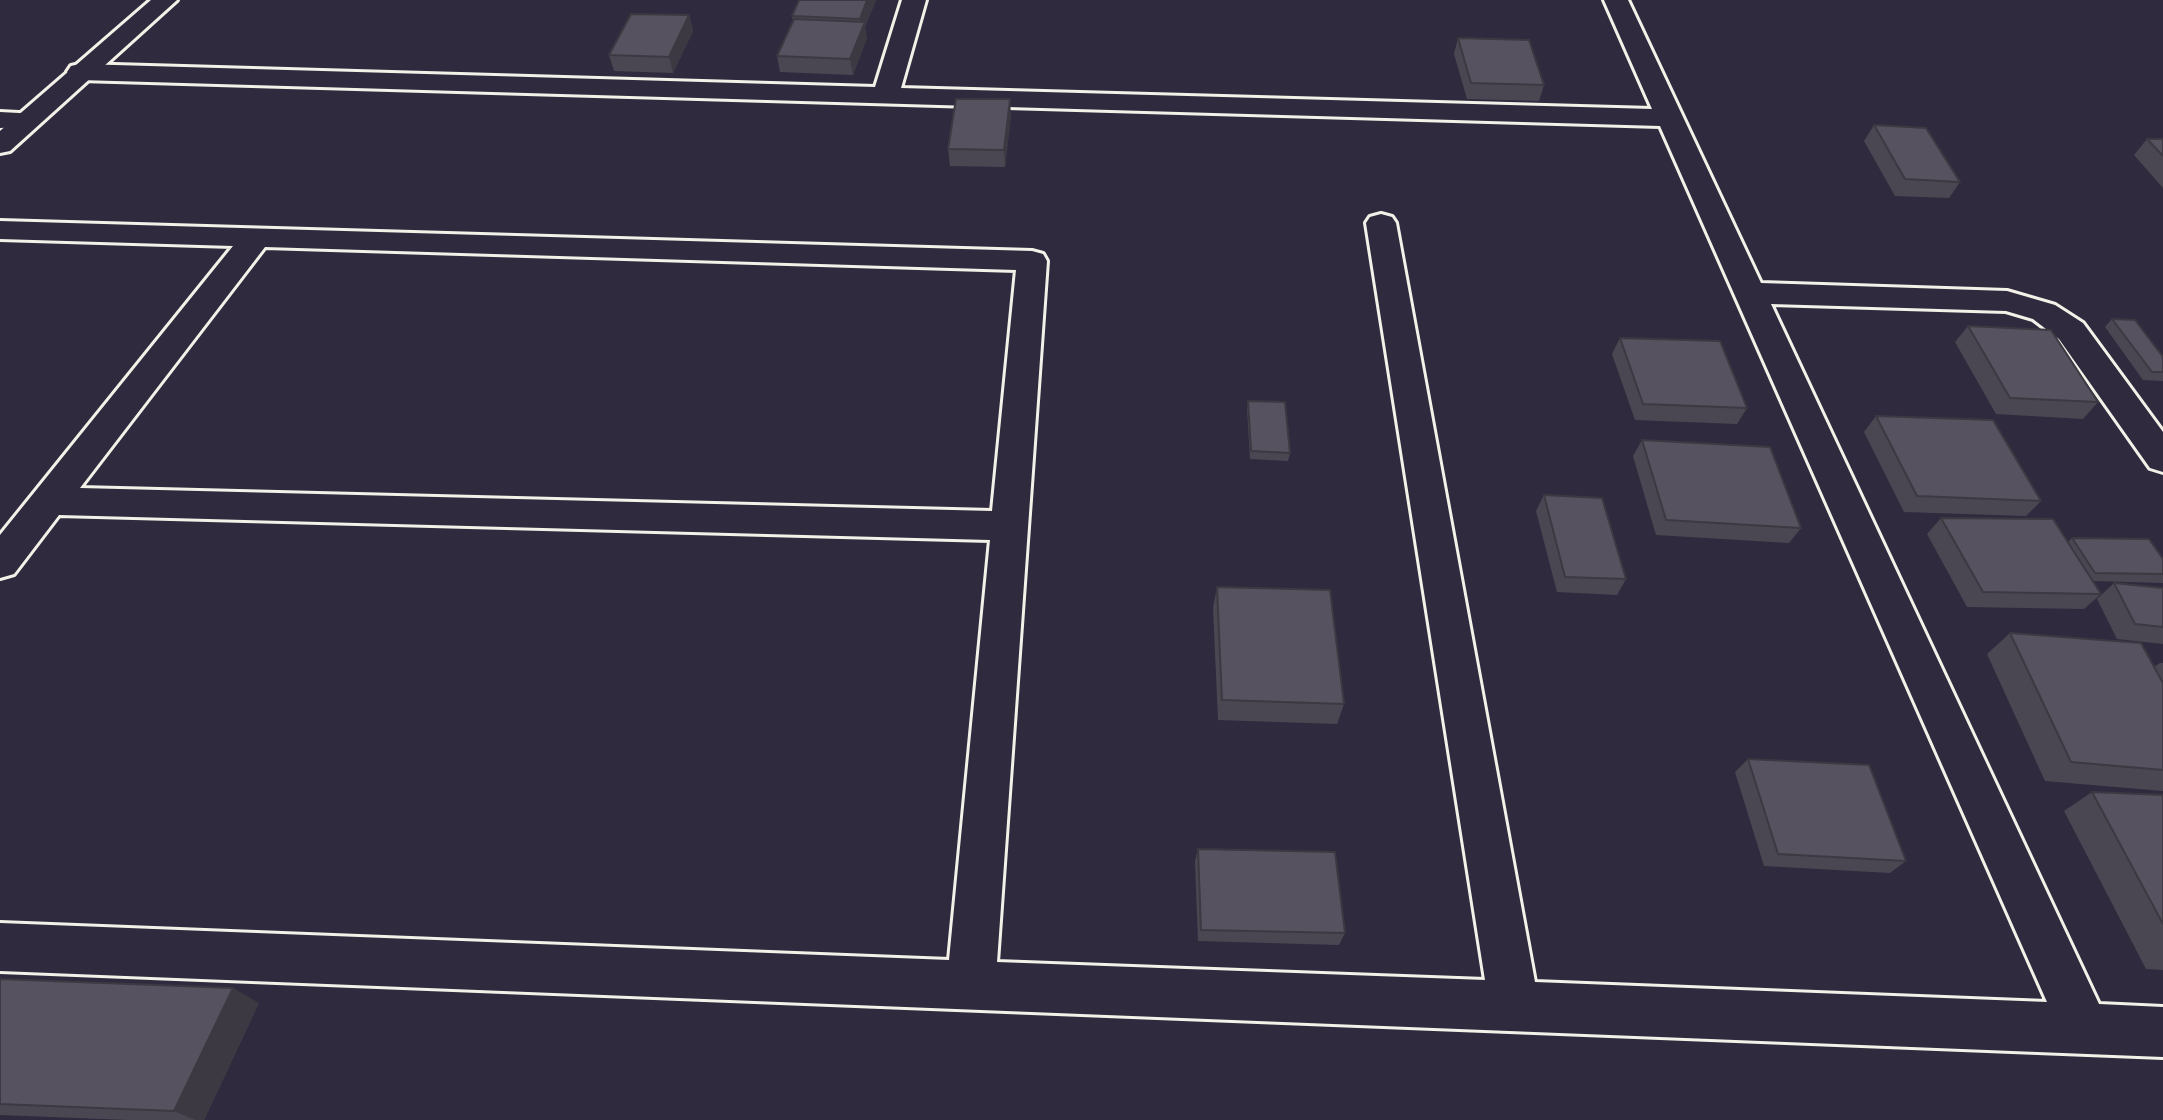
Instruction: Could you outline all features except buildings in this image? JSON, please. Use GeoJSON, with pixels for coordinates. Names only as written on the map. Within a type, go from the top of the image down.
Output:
{"type":"FeatureCollection","features":[{"type":"Feature","properties":{"kind":"street"},"geometry":{"type":"LineString","coordinates":[[0,145],[13,120],[80,72],[165,0]]}},
{"type":"Feature","properties":{"kind":"street"},"geometry":{"type":"LineString","coordinates":[[887,93],[914,0]]}},
{"type":"Feature","properties":{"kind":"street"},"geometry":{"type":"LineString","coordinates":[[1616,0],[2084,1028]]}},
{"type":"Feature","properties":{"kind":"street"},"geometry":{"type":"LineString","coordinates":[[80,72],[887,93],[1670,118]]}},
{"type":"Feature","properties":{"kind":"street"},"geometry":{"type":"LineString","coordinates":[[1381,223],[1514,1006]]}},
{"type":"Feature","properties":{"kind":"street"},"geometry":{"type":"LineString","coordinates":[[0,229],[1032,261],[971,985]]}},
{"type":"Feature","properties":{"kind":"street"},"geometry":{"type":"LineString","coordinates":[[0,563],[257,237]]}},
{"type":"Feature","properties":{"kind":"street"},"geometry":{"type":"LineString","coordinates":[[1750,293],[2007,301],[2044,312],[2071,331],[2163,459]]}},
{"type":"Feature","properties":{"kind":"street"},"geometry":{"type":"LineString","coordinates":[[49,501],[1010,526]]}},
{"type":"Feature","properties":{"kind":"street"},"geometry":{"type":"LineString","coordinates":[[0,947],[2163,1032]]}}]}
